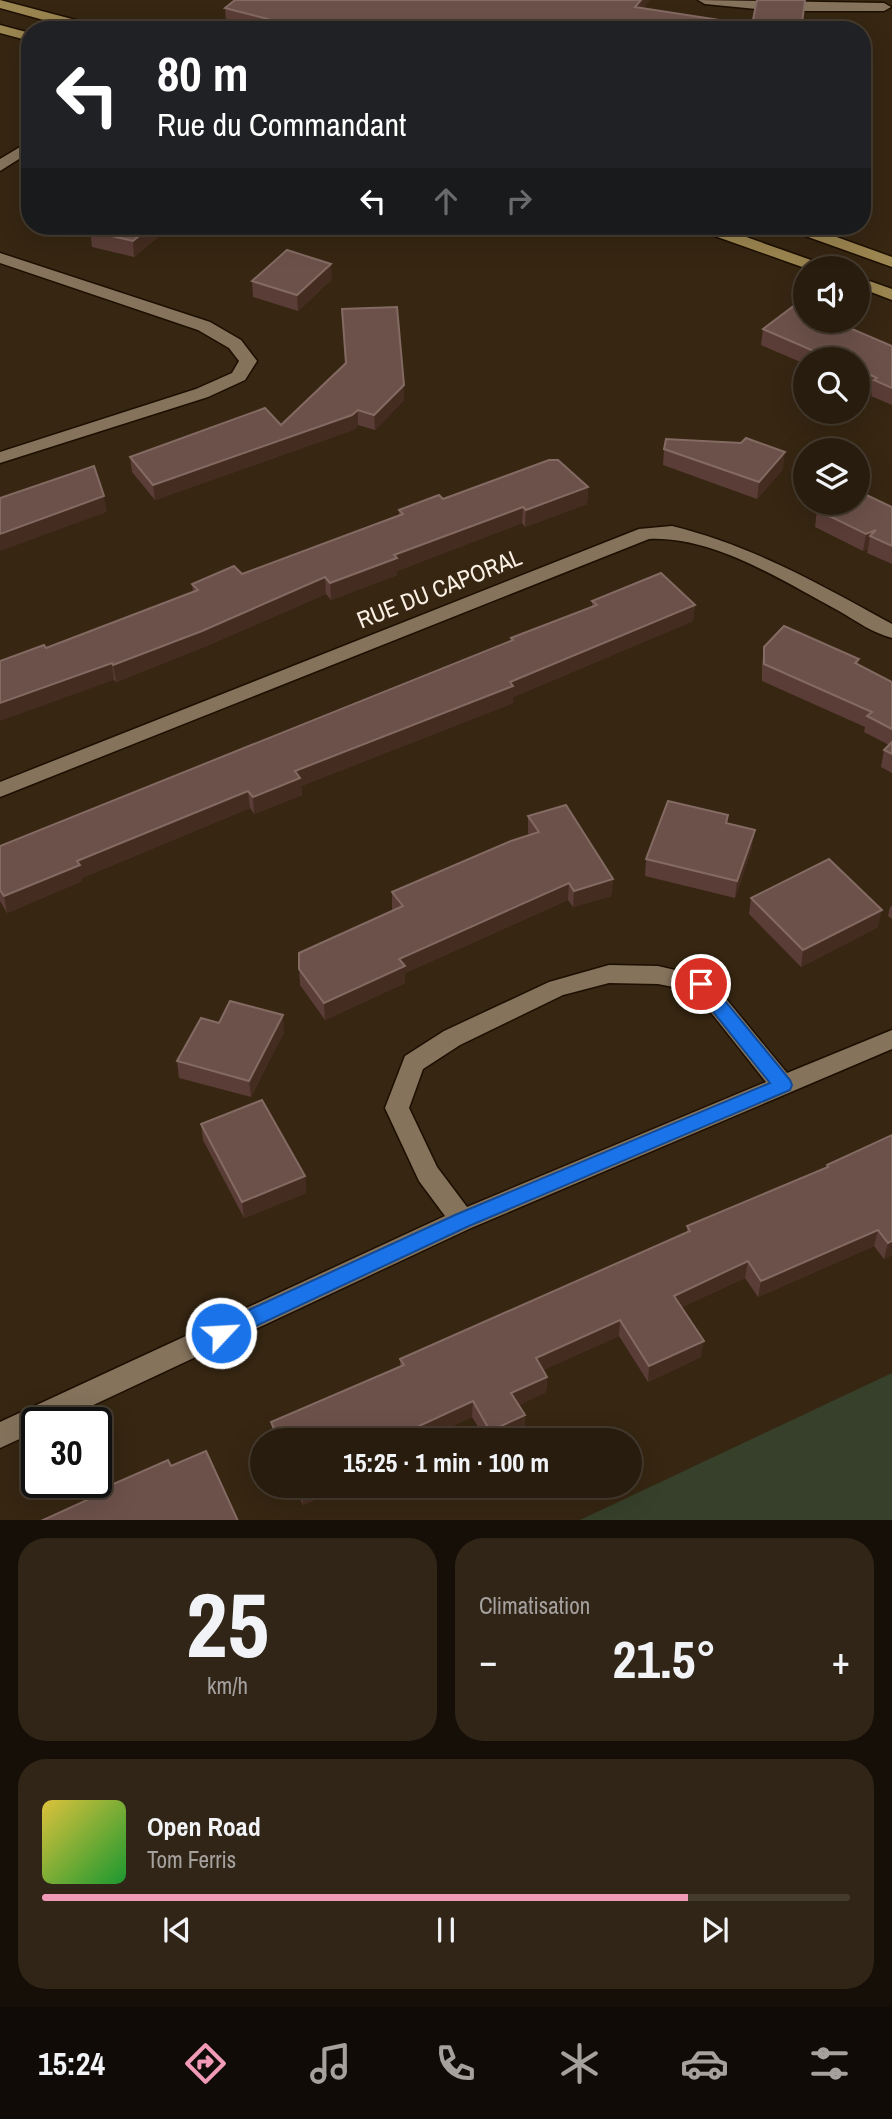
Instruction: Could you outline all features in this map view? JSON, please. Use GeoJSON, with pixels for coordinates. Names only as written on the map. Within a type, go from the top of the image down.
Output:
{"type":"FeatureCollection","features":[{"type":"Feature","properties":{"kind":"street"},"geometry":{"type":"LineString","coordinates":[[705,0],[783,7],[885,9]]}},
{"type":"Feature","properties":{"kind":"street"},"geometry":{"type":"LineString","coordinates":[[0,4],[63,21]]}},
{"type":"Feature","properties":{"kind":"street"},"geometry":{"type":"LineString","coordinates":[[0,29],[21,35]]}},
{"type":"Feature","properties":{"kind":"street"},"geometry":{"type":"LineString","coordinates":[[0,166],[21,151]]}},
{"type":"Feature","properties":{"kind":"street"},"geometry":{"type":"LineString","coordinates":[[726,235],[793,259]]}},
{"type":"Feature","properties":{"kind":"street"},"geometry":{"type":"LineString","coordinates":[[817,235],[892,262]]}},
{"type":"Feature","properties":{"kind":"street"},"geometry":{"type":"LineString","coordinates":[[0,258],[204,326],[231,340],[244,352],[248,361],[239,376],[202,393],[0,458]]}},
{"type":"Feature","properties":{"kind":"street"},"geometry":{"type":"LineString","coordinates":[[870,287],[892,295]]}},
{"type":"Feature","properties":{"kind":"street","name":"RUE DU CAPORAL"},"geometry":{"type":"LineString","coordinates":[[0,790],[646,533],[672,532],[710,541],[789,576],[892,632]]}},
{"type":"Feature","properties":{"kind":"street"},"geometry":{"type":"LineString","coordinates":[[462,1220],[428,1174],[397,1108],[414,1063],[452,1038],[556,988],[609,974],[659,975],[701,984],[783,1085]]}},
{"type":"Feature","properties":{"kind":"street"},"geometry":{"type":"LineString","coordinates":[[0,1435],[462,1220],[892,1039]]}},
{"type":"Feature","properties":{"kind":"green space"},"geometry":{"type":"Polygon","coordinates":[[[892,1373],[892,1520],[580,1520],[627,1498],[642,1498],[642,1491],[892,1373]]]}},
{"type":"Feature","properties":{"kind":"building"},"geometry":{"type":"Polygon","coordinates":[[[235,0],[641,0],[635,7],[726,21],[275,21],[225,8],[235,0]]]}},
{"type":"Feature","properties":{"kind":"building"},"geometry":{"type":"Polygon","coordinates":[[[757,0],[805,0],[802,21],[753,21],[757,0]]]}},
{"type":"Feature","properties":{"kind":"building"},"geometry":{"type":"Polygon","coordinates":[[[107,235],[140,235],[133,241],[107,235]]]}},
{"type":"Feature","properties":{"kind":"building"},"geometry":{"type":"Polygon","coordinates":[[[287,250],[331,264],[297,295],[252,281],[287,250]]]}},
{"type":"Feature","properties":{"kind":"building"},"geometry":{"type":"Polygon","coordinates":[[[793,306],[793,333],[862,333],[892,346],[892,388],[874,380],[877,378],[870,375],[870,347],[804,347],[763,329],[793,306]]]}},
{"type":"Feature","properties":{"kind":"building"},"geometry":{"type":"Polygon","coordinates":[[[397,307],[404,385],[374,415],[358,410],[352,415],[153,485],[130,457],[265,408],[281,425],[346,363],[342,309],[397,307]]]}},
{"type":"Feature","properties":{"kind":"building"},"geometry":{"type":"Polygon","coordinates":[[[746,438],[785,452],[759,482],[664,449],[666,439],[741,443],[746,438]]]}},
{"type":"Feature","properties":{"kind":"building"},"geometry":{"type":"Polygon","coordinates":[[[549,460],[558,460],[588,487],[526,510],[523,507],[394,555],[397,558],[330,583],[325,577],[202,631],[113,665],[112,663],[0,703],[0,661],[44,645],[46,648],[198,590],[192,584],[234,566],[242,574],[403,514],[399,510],[439,495],[443,499],[549,460]]]}},
{"type":"Feature","properties":{"kind":"building"},"geometry":{"type":"Polygon","coordinates":[[[94,466],[104,496],[0,534],[0,498],[94,466]]]}},
{"type":"Feature","properties":{"kind":"building"},"geometry":{"type":"Polygon","coordinates":[[[870,497],[892,507],[892,546],[870,536],[876,530],[866,534],[827,515],[870,515],[870,497]]]}},
{"type":"Feature","properties":{"kind":"building"},"geometry":{"type":"Polygon","coordinates":[[[661,573],[695,605],[510,682],[513,686],[295,771],[300,778],[253,797],[248,791],[77,861],[80,865],[4,896],[0,890],[0,846],[513,640],[511,638],[597,605],[592,601],[661,573]]]}},
{"type":"Feature","properties":{"kind":"building"},"geometry":{"type":"Polygon","coordinates":[[[784,626],[859,659],[855,663],[892,682],[892,729],[867,716],[872,712],[764,664],[764,647],[784,626]]]}},
{"type":"Feature","properties":{"kind":"building"},"geometry":{"type":"Polygon","coordinates":[[[892,742],[892,754],[884,750],[892,742]]]}},
{"type":"Feature","properties":{"kind":"building"},"geometry":{"type":"Polygon","coordinates":[[[668,801],[728,815],[726,823],[755,830],[737,881],[646,859],[668,801]]]}},
{"type":"Feature","properties":{"kind":"building"},"geometry":{"type":"Polygon","coordinates":[[[566,805],[613,879],[574,891],[569,883],[399,959],[405,966],[324,1003],[299,969],[299,953],[403,906],[392,892],[511,841],[539,832],[528,816],[566,805]]]}},
{"type":"Feature","properties":{"kind":"building"},"geometry":{"type":"Polygon","coordinates":[[[829,859],[882,910],[803,950],[751,898],[829,859]]]}},
{"type":"Feature","properties":{"kind":"building"},"geometry":{"type":"Polygon","coordinates":[[[230,1001],[283,1015],[249,1081],[177,1061],[201,1018],[219,1023],[230,1001]]]}},
{"type":"Feature","properties":{"kind":"building"},"geometry":{"type":"Polygon","coordinates":[[[262,1100],[305,1176],[242,1202],[201,1124],[262,1100]]]}},
{"type":"Feature","properties":{"kind":"building"},"geometry":{"type":"Polygon","coordinates":[[[892,1135],[892,1241],[888,1243],[878,1230],[761,1281],[748,1261],[674,1296],[704,1341],[649,1366],[620,1320],[536,1358],[547,1377],[511,1393],[525,1415],[497,1428],[488,1428],[473,1401],[415,1428],[274,1428],[271,1422],[404,1365],[400,1359],[690,1231],[687,1226],[828,1167],[827,1165],[892,1135]]]}},
{"type":"Feature","properties":{"kind":"building"},"geometry":{"type":"Polygon","coordinates":[[[206,1451],[238,1520],[43,1520],[92,1498],[112,1498],[112,1485],[168,1460],[171,1466],[206,1451]]]}},
{"type":"Feature","properties":{"kind":"route"},"geometry":{"type":"LineString","coordinates":[[221,1333],[462,1220],[783,1085],[701,984]]}}]}
